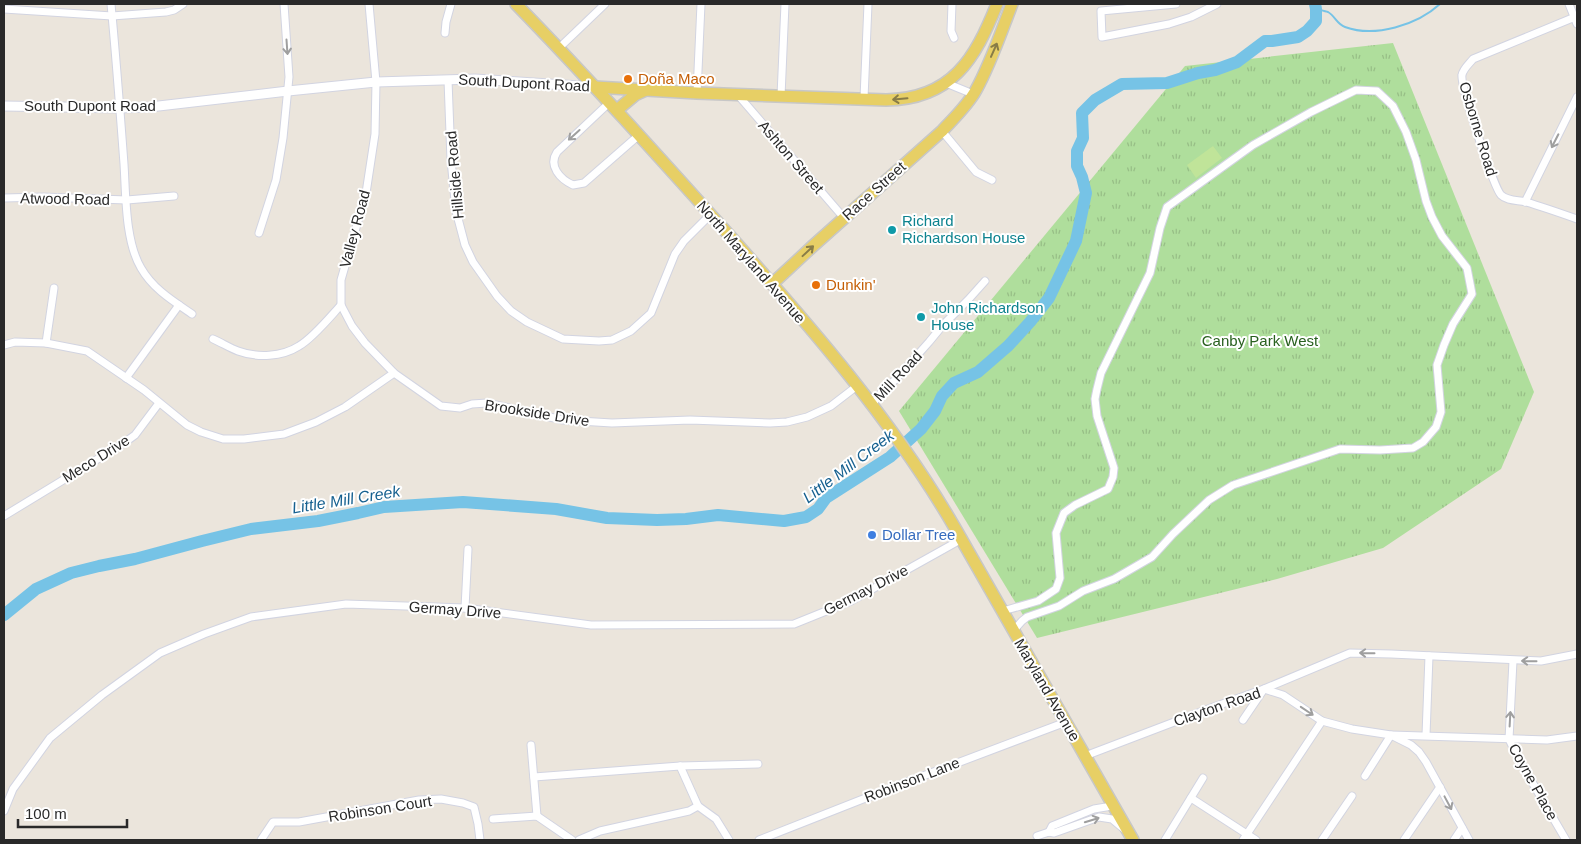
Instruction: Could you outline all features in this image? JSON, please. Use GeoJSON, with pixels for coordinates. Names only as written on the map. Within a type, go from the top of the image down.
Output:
{"type":"FeatureCollection","features":[{"type":"Feature","properties":{"kind":"main road","name":"North Maryland Avenue"},"geometry":{"type":"LineString","coordinates":[[516,4],[613,106],[772,284],[872,405],[934,493],[962,539]]}},
{"type":"Feature","properties":{"kind":"main road","name":"South Dupont Road"},"geometry":{"type":"LineString","coordinates":[[595,87],[738,95],[907,99],[922,95],[946,83],[964,67],[981,41],[997,4]]}},
{"type":"Feature","properties":{"kind":"main road"},"geometry":{"type":"LineString","coordinates":[[973,94],[1001,34],[1012,4]]}},
{"type":"Feature","properties":{"kind":"main road"},"geometry":{"type":"LineString","coordinates":[[613,106],[647,90]]}},
{"type":"Feature","properties":{"kind":"main road","name":"Race Street"},"geometry":{"type":"LineString","coordinates":[[772,284],[942,131],[973,94]]}},
{"type":"Feature","properties":{"kind":"main road","name":"Maryland Avenue"},"geometry":{"type":"LineString","coordinates":[[962,539],[1132,839]]}},
{"type":"Feature","properties":{"kind":"street"},"geometry":{"type":"LineString","coordinates":[[111,4],[131,239],[137,261],[157,289],[192,314]]}},
{"type":"Feature","properties":{"kind":"street"},"geometry":{"type":"LineString","coordinates":[[4,9],[112,16],[166,12],[174,10],[183,4]]}},
{"type":"Feature","properties":{"kind":"street"},"geometry":{"type":"LineString","coordinates":[[259,233],[276,180],[283,138],[289,77],[284,4]]}},
{"type":"Feature","properties":{"kind":"street","name":"Valley Road"},"geometry":{"type":"LineString","coordinates":[[342,305],[342,280],[366,193],[376,119],[376,82],[368,4]]}},
{"type":"Feature","properties":{"kind":"street"},"geometry":{"type":"LineString","coordinates":[[446,33],[446,22],[451,4]]}},
{"type":"Feature","properties":{"kind":"street"},"geometry":{"type":"LineString","coordinates":[[558,48],[605,4]]}},
{"type":"Feature","properties":{"kind":"street"},"geometry":{"type":"LineString","coordinates":[[697,93],[701,4]]}},
{"type":"Feature","properties":{"kind":"street"},"geometry":{"type":"LineString","coordinates":[[781,96],[784,4]]}},
{"type":"Feature","properties":{"kind":"street"},"geometry":{"type":"LineString","coordinates":[[864,98],[868,4]]}},
{"type":"Feature","properties":{"kind":"street"},"geometry":{"type":"LineString","coordinates":[[952,4],[951,31],[954,38]]}},
{"type":"Feature","properties":{"kind":"street"},"geometry":{"type":"LineString","coordinates":[[1176,4],[1101,10],[1102,37],[1168,24],[1191,17],[1217,4]]}},
{"type":"Feature","properties":{"kind":"street"},"geometry":{"type":"LineString","coordinates":[[1202,4],[1210,8]]}},
{"type":"Feature","properties":{"kind":"street"},"geometry":{"type":"LineString","coordinates":[[1569,4],[1576,21]]}},
{"type":"Feature","properties":{"kind":"street","name":"Osborne Road"},"geometry":{"type":"LineString","coordinates":[[1525,202],[1505,198],[1499,194],[1470,109],[1462,76],[1465,68],[1473,59],[1576,21]]}},
{"type":"Feature","properties":{"kind":"street","name":"South Dupont Road"},"geometry":{"type":"LineString","coordinates":[[4,106],[150,107],[288,90],[376,82],[475,79],[595,87]]}},
{"type":"Feature","properties":{"kind":"street","name":"Hillside Road"},"geometry":{"type":"LineString","coordinates":[[448,80],[456,211],[465,245],[473,262],[497,296],[511,311],[527,322],[563,339],[612,340],[631,331],[651,313],[675,254],[684,241],[710,215]]}},
{"type":"Feature","properties":{"kind":"street"},"geometry":{"type":"LineString","coordinates":[[946,83],[973,94]]}},
{"type":"Feature","properties":{"kind":"street"},"geometry":{"type":"LineString","coordinates":[[1003,612],[1038,601],[1056,589],[1060,578],[1056,532],[1064,513],[1075,505],[1108,489],[1110,485],[1114,468],[1097,416],[1095,400],[1097,389],[1105,365],[1150,272],[1167,207],[1254,145],[1311,112],[1356,90],[1377,91],[1393,106],[1406,132],[1432,217],[1442,236],[1467,268],[1472,294],[1452,324],[1437,365],[1441,412],[1436,427],[1423,442],[1413,448],[1380,450],[1340,449],[1233,485],[1209,500],[1152,557],[1114,578],[1083,591],[1059,606],[1027,617],[1014,630]]}},
{"type":"Feature","properties":{"kind":"street","name":"Ashton Street"},"geometry":{"type":"LineString","coordinates":[[738,95],[844,218]]}},
{"type":"Feature","properties":{"kind":"street"},"geometry":{"type":"LineString","coordinates":[[1577,97],[1525,202],[1577,219]]}},
{"type":"Feature","properties":{"kind":"street"},"geometry":{"type":"LineString","coordinates":[[613,106],[557,152],[553,161],[560,177],[573,185],[584,183],[639,135]]}},
{"type":"Feature","properties":{"kind":"street"},"geometry":{"type":"LineString","coordinates":[[942,131],[976,172],[992,180]]}},
{"type":"Feature","properties":{"kind":"street","name":"Atwood Road"},"geometry":{"type":"LineString","coordinates":[[4,198],[127,200],[174,196]]}},
{"type":"Feature","properties":{"kind":"street","name":"Mill Road"},"geometry":{"type":"LineString","coordinates":[[872,405],[881,393],[896,380],[942,325],[968,300],[985,280]]}},
{"type":"Feature","properties":{"kind":"street"},"geometry":{"type":"LineString","coordinates":[[46,343],[54,288]]}},
{"type":"Feature","properties":{"kind":"street"},"geometry":{"type":"LineString","coordinates":[[126,378],[178,305]]}},
{"type":"Feature","properties":{"kind":"street"},"geometry":{"type":"LineString","coordinates":[[214,339],[239,352],[261,356],[280,353],[300,346],[342,305]]}},
{"type":"Feature","properties":{"kind":"street","name":"Brookside Drive"},"geometry":{"type":"LineString","coordinates":[[342,305],[352,326],[365,343],[394,373],[442,406],[460,408],[472,404],[487,403],[563,420],[612,423],[690,420],[770,423],[787,422],[807,417],[831,406],[857,386]]}},
{"type":"Feature","properties":{"kind":"street"},"geometry":{"type":"LineString","coordinates":[[4,345],[15,342],[46,343],[87,351],[187,425],[223,439],[244,439],[284,434],[316,422],[345,407],[394,373]]}},
{"type":"Feature","properties":{"kind":"street","name":"Meco Drive"},"geometry":{"type":"LineString","coordinates":[[4,516],[135,435],[159,403]]}},
{"type":"Feature","properties":{"kind":"street","name":"Germay Drive"},"geometry":{"type":"LineString","coordinates":[[4,811],[13,789],[50,738],[102,695],[160,654],[204,634],[251,617],[346,604],[466,608],[591,625],[794,624],[851,601],[962,539]]}},
{"type":"Feature","properties":{"kind":"street"},"geometry":{"type":"LineString","coordinates":[[466,608],[468,549]]}},
{"type":"Feature","properties":{"kind":"street"},"geometry":{"type":"LineString","coordinates":[[1243,720],[1264,689],[1350,653],[1513,661],[1541,661],[1577,654]]}},
{"type":"Feature","properties":{"kind":"street"},"geometry":{"type":"LineString","coordinates":[[1426,735],[1429,656]]}},
{"type":"Feature","properties":{"kind":"street","name":"Coyne Place"},"geometry":{"type":"LineString","coordinates":[[1513,661],[1509,739],[1518,758],[1566,840]]}},
{"type":"Feature","properties":{"kind":"street","name":"Clayton Road"},"geometry":{"type":"LineString","coordinates":[[1085,756],[1264,689],[1283,695],[1322,721],[1352,729],[1391,735],[1410,745],[1419,752],[1469,840]]}},
{"type":"Feature","properties":{"kind":"street"},"geometry":{"type":"LineString","coordinates":[[1245,837],[1322,721]]}},
{"type":"Feature","properties":{"kind":"street","name":"Robinson Lane"},"geometry":{"type":"LineString","coordinates":[[759,840],[1066,722]]}},
{"type":"Feature","properties":{"kind":"street"},"geometry":{"type":"LineString","coordinates":[[1365,776],[1391,735],[1547,740],[1577,736]]}},
{"type":"Feature","properties":{"kind":"street"},"geometry":{"type":"LineString","coordinates":[[531,745],[537,816]]}},
{"type":"Feature","properties":{"kind":"street"},"geometry":{"type":"LineString","coordinates":[[534,777],[680,766],[758,764]]}},
{"type":"Feature","properties":{"kind":"street"},"geometry":{"type":"LineString","coordinates":[[680,766],[698,806],[716,819],[729,840]]}},
{"type":"Feature","properties":{"kind":"street"},"geometry":{"type":"LineString","coordinates":[[1165,840],[1204,778]]}},
{"type":"Feature","properties":{"kind":"street"},"geometry":{"type":"LineString","coordinates":[[1404,840],[1440,787]]}},
{"type":"Feature","properties":{"kind":"street"},"geometry":{"type":"LineString","coordinates":[[1322,840],[1352,796]]}},
{"type":"Feature","properties":{"kind":"street"},"geometry":{"type":"LineString","coordinates":[[1191,798],[1245,837],[1256,840]]}},
{"type":"Feature","properties":{"kind":"street","name":"Robinson Court"},"geometry":{"type":"LineString","coordinates":[[261,840],[273,822],[299,822],[419,800],[441,799],[463,802],[474,808],[480,840]]}},
{"type":"Feature","properties":{"kind":"street"},"geometry":{"type":"LineString","coordinates":[[579,840],[600,831],[689,811],[698,806]]}},
{"type":"Feature","properties":{"kind":"street"},"geometry":{"type":"LineString","coordinates":[[1049,832],[1052,826],[1094,809],[1112,806]]}},
{"type":"Feature","properties":{"kind":"street"},"geometry":{"type":"LineString","coordinates":[[493,819],[537,816],[572,840]]}},
{"type":"Feature","properties":{"kind":"street"},"geometry":{"type":"LineString","coordinates":[[1036,836],[1049,832],[1054,833],[1100,817],[1112,819],[1118,823],[1132,839]]}},
{"type":"Feature","properties":{"kind":"street"},"geometry":{"type":"LineString","coordinates":[[1454,840],[1462,828]]}},
{"type":"Feature","properties":{"kind":"green space","name":"Canby Park West"},"geometry":{"type":"Polygon","coordinates":[[[1393,43],[1534,392],[1501,469],[1383,548],[1277,579],[1037,638],[899,411],[1185,66],[1393,43]]]}},
{"type":"Feature","properties":{"kind":"green space"},"geometry":{"type":"Polygon","coordinates":[[[1213,146],[1222,158],[1196,178],[1187,165],[1213,146]]]}},
{"type":"Feature","properties":{"kind":"waterway","name":"Little Mill Creek"},"geometry":{"type":"LineString","coordinates":[[4,615],[36,589],[71,573],[135,559],[251,529],[318,521],[384,507],[463,502],[556,509],[607,518],[657,520],[718,515],[784,521],[806,517],[818,509],[826,498],[890,457],[921,429],[935,411],[942,396],[954,383],[978,372],[1008,346],[1049,298],[1076,241],[1086,193],[1077,166],[1077,151],[1083,138],[1082,113],[1095,100],[1122,84],[1167,83],[1237,62],[1265,41],[1298,37],[1316,21],[1315,4]]}},
{"type":"Feature","properties":{"kind":"waterway"},"geometry":{"type":"LineString","coordinates":[[1316,9],[1328,12],[1345,27],[1369,31],[1382,30],[1408,23],[1420,18],[1440,4]]}},
{"type":"Feature","properties":{"kind":"place","name":"Doña Maco"},"geometry":{"type":"Point","coordinates":[628,79]}},
{"type":"Feature","properties":{"kind":"place","name":"Richard Richardson House"},"geometry":{"type":"Point","coordinates":[892,230]}},
{"type":"Feature","properties":{"kind":"place","name":"Dunkin'"},"geometry":{"type":"Point","coordinates":[816,285]}},
{"type":"Feature","properties":{"kind":"place","name":"John Richardson House"},"geometry":{"type":"Point","coordinates":[921,317]}},
{"type":"Feature","properties":{"kind":"place","name":"Dollar Tree"},"geometry":{"type":"Point","coordinates":[872,535]}}]}
